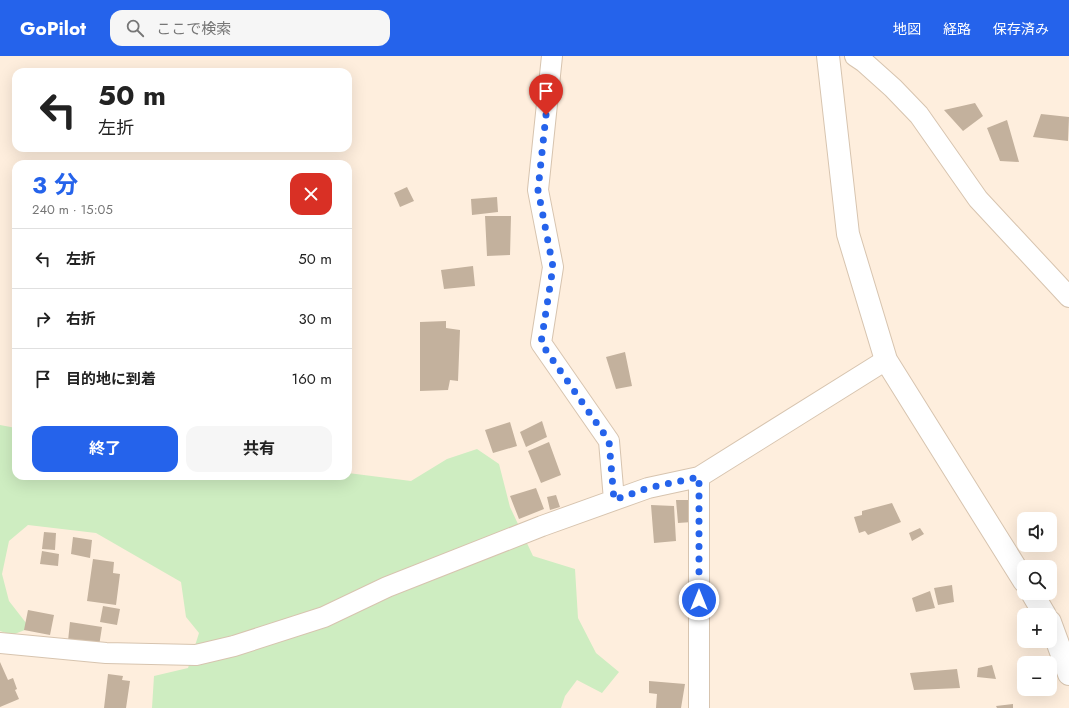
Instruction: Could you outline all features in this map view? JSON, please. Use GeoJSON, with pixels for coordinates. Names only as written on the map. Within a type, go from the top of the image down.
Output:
{"type":"FeatureCollection","features":[{"type":"Feature","properties":{"kind":"street"},"geometry":{"type":"LineString","coordinates":[[552,56],[538,190],[553,267],[541,343],[609,441],[614,500]]}},
{"type":"Feature","properties":{"kind":"street"},"geometry":{"type":"LineString","coordinates":[[828,56],[848,234],[886,360],[1017,569]]}},
{"type":"Feature","properties":{"kind":"street"},"geometry":{"type":"LineString","coordinates":[[855,56],[864,62],[893,88],[919,115],[978,199],[1069,297]]}},
{"type":"Feature","properties":{"kind":"street"},"geometry":{"type":"LineString","coordinates":[[0,643],[106,653],[196,655],[234,646],[324,618],[387,587],[542,526],[648,488],[699,477],[886,360]]}},
{"type":"Feature","properties":{"kind":"street"},"geometry":{"type":"LineString","coordinates":[[699,477],[699,708]]}},
{"type":"Feature","properties":{"kind":"street"},"geometry":{"type":"LineString","coordinates":[[1057,641],[1069,674]]}},
{"type":"Feature","properties":{"kind":"green space"},"geometry":{"type":"Polygon","coordinates":[[[0,425],[12,427],[12,480],[352,480],[352,474],[411,481],[447,459],[477,449],[499,464],[510,507],[533,556],[575,569],[578,618],[596,653],[619,672],[602,693],[577,680],[565,696],[561,708],[152,708],[154,676],[188,668],[199,633],[186,617],[181,582],[96,533],[28,525],[9,541],[2,574],[9,601],[30,628],[12,635],[0,631],[0,425]]]}},
{"type":"Feature","properties":{"kind":"building"},"geometry":{"type":"Polygon","coordinates":[[[975,103],[983,116],[963,131],[944,110],[975,103]]]}},
{"type":"Feature","properties":{"kind":"building"},"geometry":{"type":"Polygon","coordinates":[[[1041,114],[1069,117],[1068,141],[1033,137],[1041,114]]]}},
{"type":"Feature","properties":{"kind":"building"},"geometry":{"type":"Polygon","coordinates":[[[1007,120],[1019,162],[1000,161],[987,128],[1007,120]]]}},
{"type":"Feature","properties":{"kind":"building"},"geometry":{"type":"Polygon","coordinates":[[[407,187],[414,201],[400,207],[394,193],[407,187]]]}},
{"type":"Feature","properties":{"kind":"building"},"geometry":{"type":"Polygon","coordinates":[[[497,197],[498,212],[472,215],[471,199],[497,197]]]}},
{"type":"Feature","properties":{"kind":"building"},"geometry":{"type":"Polygon","coordinates":[[[485,216],[511,216],[510,255],[487,256],[485,216]]]}},
{"type":"Feature","properties":{"kind":"building"},"geometry":{"type":"Polygon","coordinates":[[[473,266],[475,286],[444,289],[441,270],[473,266]]]}},
{"type":"Feature","properties":{"kind":"building"},"geometry":{"type":"Polygon","coordinates":[[[446,321],[446,328],[460,330],[458,381],[450,380],[448,390],[420,391],[420,322],[446,321]]]}},
{"type":"Feature","properties":{"kind":"building"},"geometry":{"type":"Polygon","coordinates":[[[625,352],[632,386],[616,389],[606,357],[625,352]]]}},
{"type":"Feature","properties":{"kind":"building"},"geometry":{"type":"Polygon","coordinates":[[[542,421],[547,437],[526,447],[520,432],[542,421]]]}},
{"type":"Feature","properties":{"kind":"building"},"geometry":{"type":"Polygon","coordinates":[[[510,422],[517,446],[493,453],[485,430],[510,422]]]}},
{"type":"Feature","properties":{"kind":"building"},"geometry":{"type":"Polygon","coordinates":[[[549,442],[561,475],[541,483],[528,451],[549,442]]]}},
{"type":"Feature","properties":{"kind":"building"},"geometry":{"type":"Polygon","coordinates":[[[536,488],[544,509],[519,519],[510,496],[536,488]]]}},
{"type":"Feature","properties":{"kind":"building"},"geometry":{"type":"Polygon","coordinates":[[[556,495],[560,507],[550,510],[547,497],[556,495]]]}},
{"type":"Feature","properties":{"kind":"building"},"geometry":{"type":"Polygon","coordinates":[[[676,500],[691,500],[692,522],[678,523],[676,500]]]}},
{"type":"Feature","properties":{"kind":"building"},"geometry":{"type":"Polygon","coordinates":[[[892,503],[901,522],[868,535],[865,531],[859,533],[854,517],[862,515],[862,511],[892,503]]]}},
{"type":"Feature","properties":{"kind":"building"},"geometry":{"type":"Polygon","coordinates":[[[651,505],[674,506],[676,541],[654,543],[651,505]]]}},
{"type":"Feature","properties":{"kind":"building"},"geometry":{"type":"Polygon","coordinates":[[[920,528],[924,534],[912,541],[909,533],[920,528]]]}},
{"type":"Feature","properties":{"kind":"building"},"geometry":{"type":"Polygon","coordinates":[[[44,532],[56,533],[55,550],[42,549],[44,532]]]}},
{"type":"Feature","properties":{"kind":"building"},"geometry":{"type":"Polygon","coordinates":[[[73,537],[92,540],[90,558],[71,554],[73,537]]]}},
{"type":"Feature","properties":{"kind":"building"},"geometry":{"type":"Polygon","coordinates":[[[42,551],[59,554],[58,566],[40,564],[42,551]]]}},
{"type":"Feature","properties":{"kind":"building"},"geometry":{"type":"Polygon","coordinates":[[[93,559],[114,562],[113,573],[120,574],[116,605],[87,601],[93,559]]]}},
{"type":"Feature","properties":{"kind":"building"},"geometry":{"type":"Polygon","coordinates":[[[952,585],[954,602],[938,605],[934,588],[952,585]]]}},
{"type":"Feature","properties":{"kind":"building"},"geometry":{"type":"Polygon","coordinates":[[[930,591],[935,608],[916,612],[912,598],[930,591]]]}},
{"type":"Feature","properties":{"kind":"building"},"geometry":{"type":"Polygon","coordinates":[[[103,606],[120,609],[117,625],[100,622],[103,606]]]}},
{"type":"Feature","properties":{"kind":"building"},"geometry":{"type":"Polygon","coordinates":[[[28,610],[54,615],[50,635],[24,630],[28,610]]]}},
{"type":"Feature","properties":{"kind":"building"},"geometry":{"type":"Polygon","coordinates":[[[70,622],[102,627],[99,646],[68,641],[70,622]]]}},
{"type":"Feature","properties":{"kind":"building"},"geometry":{"type":"Polygon","coordinates":[[[0,662],[8,680],[13,678],[17,689],[15,690],[19,699],[0,707],[0,662]]]}},
{"type":"Feature","properties":{"kind":"building"},"geometry":{"type":"Polygon","coordinates":[[[992,665],[996,679],[977,677],[978,668],[992,665]]]}},
{"type":"Feature","properties":{"kind":"building"},"geometry":{"type":"Polygon","coordinates":[[[957,669],[960,688],[914,690],[910,673],[957,669]]]}},
{"type":"Feature","properties":{"kind":"building"},"geometry":{"type":"Polygon","coordinates":[[[108,674],[123,676],[122,680],[130,681],[126,708],[104,708],[108,674]]]}},
{"type":"Feature","properties":{"kind":"building"},"geometry":{"type":"Polygon","coordinates":[[[649,681],[685,684],[681,708],[656,708],[657,694],[649,693],[649,681]]]}},
{"type":"Feature","properties":{"kind":"building"},"geometry":{"type":"Polygon","coordinates":[[[1013,704],[1013,708],[997,708],[996,706],[1013,704]]]}},
{"type":"Feature","properties":{"kind":"route"},"geometry":{"type":"LineString","coordinates":[[546,115],[538,190],[553,267],[541,343],[609,441],[614,500],[648,488],[699,477],[699,600]]}}]}
